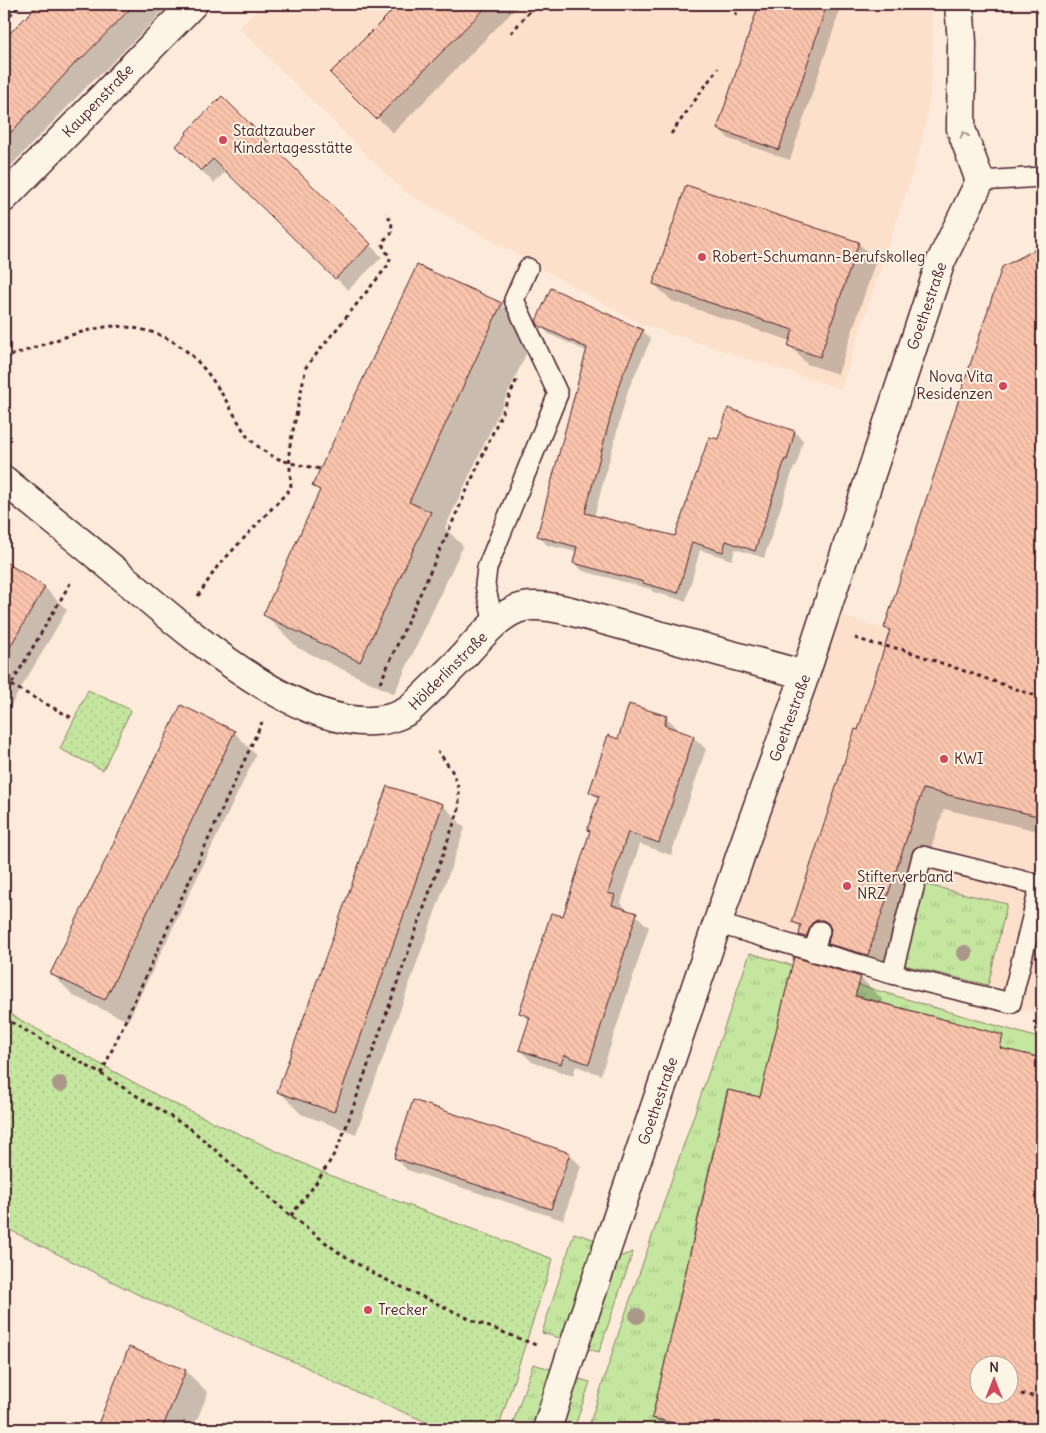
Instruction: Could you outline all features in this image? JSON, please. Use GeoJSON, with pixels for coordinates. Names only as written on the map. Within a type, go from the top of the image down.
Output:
{"type":"FeatureCollection","features":[{"type":"Feature","properties":{"kind":"street","name":"Kaupenstraße"},"geometry":{"type":"LineString","coordinates":[[4,198],[193,4]]}},
{"type":"Feature","properties":{"kind":"street"},"geometry":{"type":"LineString","coordinates":[[959,4],[962,42],[961,129],[980,181]]}},
{"type":"Feature","properties":{"kind":"street","name":"Goethestraße"},"geometry":{"type":"LineString","coordinates":[[547,1429],[719,924],[746,839],[822,627],[942,261],[980,181]]}},
{"type":"Feature","properties":{"kind":"street","name":"Hölderlinstraße"},"geometry":{"type":"LineString","coordinates":[[4,480],[179,624],[233,665],[289,700],[331,716],[369,721],[388,719],[409,710],[494,624],[510,613],[524,607],[560,609],[805,675]]}},
{"type":"Feature","properties":{"kind":"lane"},"geometry":{"type":"LineString","coordinates":[[980,181],[1042,177]]}},
{"type":"Feature","properties":{"kind":"lane"},"geometry":{"type":"LineString","coordinates":[[494,624],[485,585],[487,568],[558,394],[514,300],[528,268]]}},
{"type":"Feature","properties":{"kind":"lane"},"geometry":{"type":"LineString","coordinates":[[719,924],[892,974],[1011,1003],[1040,885],[922,856],[892,974]]}},
{"type":"Feature","properties":{"kind":"lane"},"geometry":{"type":"LineString","coordinates":[[813,952],[820,931]]}},
{"type":"Feature","properties":{"kind":"path"},"geometry":{"type":"LineString","coordinates":[[4,21],[21,4]]}},
{"type":"Feature","properties":{"kind":"path"},"geometry":{"type":"LineString","coordinates":[[511,34],[536,4]]}},
{"type":"Feature","properties":{"kind":"path"},"geometry":{"type":"LineString","coordinates":[[736,4],[736,17]]}},
{"type":"Feature","properties":{"kind":"path"},"geometry":{"type":"LineString","coordinates":[[672,134],[718,68]]}},
{"type":"Feature","properties":{"kind":"path"},"geometry":{"type":"LineString","coordinates":[[179,624],[217,567],[291,488],[289,450],[306,367],[389,264],[390,258],[383,246],[384,240],[391,234],[392,222],[386,213]]}},
{"type":"Feature","properties":{"kind":"path"},"geometry":{"type":"LineString","coordinates":[[4,360],[17,353],[107,326],[127,327],[160,335],[177,344],[205,368],[246,435],[254,444],[270,456],[290,464],[321,470]]}},
{"type":"Feature","properties":{"kind":"path"},"geometry":{"type":"LineString","coordinates":[[378,688],[534,342]]}},
{"type":"Feature","properties":{"kind":"path"},"geometry":{"type":"LineString","coordinates":[[4,697],[76,573]]}},
{"type":"Feature","properties":{"kind":"path"},"geometry":{"type":"LineString","coordinates":[[822,627],[874,644],[901,649],[1042,698]]}},
{"type":"Feature","properties":{"kind":"path"},"geometry":{"type":"LineString","coordinates":[[11,685],[74,719]]}},
{"type":"Feature","properties":{"kind":"path"},"geometry":{"type":"LineString","coordinates":[[102,1074],[263,719]]}},
{"type":"Feature","properties":{"kind":"path"},"geometry":{"type":"LineString","coordinates":[[291,1216],[323,1173],[339,1145],[459,809],[459,789],[452,771],[438,751]]}},
{"type":"Feature","properties":{"kind":"path"},"geometry":{"type":"LineString","coordinates":[[4,1018],[102,1074],[191,1129],[291,1216],[338,1252],[384,1279],[474,1321],[570,1357]]}},
{"type":"Feature","properties":{"kind":"path"},"geometry":{"type":"LineString","coordinates":[[1021,1394],[1042,1398]]}},
{"type":"Feature","properties":{"kind":"path"},"geometry":{"type":"LineString","coordinates":[[182,1429],[185,1420]]}},
{"type":"Feature","properties":{"kind":"shaded area","name":"Robert-Schumann-Berufskolleg"},"geometry":{"type":"Polygon","coordinates":[[[263,4],[932,4],[932,72],[927,117],[918,156],[841,389],[638,323],[403,191],[239,28],[263,4]]]}},
{"type":"Feature","properties":{"kind":"shaded area"},"geometry":{"type":"Polygon","coordinates":[[[836,614],[1042,680],[1042,1015],[730,930],[836,614]]]}},
{"type":"Feature","properties":{"kind":"green space"},"geometry":{"type":"Polygon","coordinates":[[[88,690],[131,710],[103,770],[60,749],[88,690]]]}},
{"type":"Feature","properties":{"kind":"green space"},"geometry":{"type":"Polygon","coordinates":[[[923,884],[1007,904],[988,985],[904,965],[923,884]]]}},
{"type":"Feature","properties":{"kind":"green space"},"geometry":{"type":"Polygon","coordinates":[[[750,953],[1042,1039],[1042,1058],[1000,1048],[1002,1035],[789,978],[760,1097],[727,1090],[652,1418],[684,1426],[683,1429],[588,1429],[619,1332],[750,953]]]}},
{"type":"Feature","properties":{"kind":"green space"},"geometry":{"type":"Polygon","coordinates":[[[4,1011],[164,1099],[315,1169],[553,1259],[498,1429],[443,1429],[335,1383],[304,1366],[137,1294],[4,1227],[4,1011]]]}},
{"type":"Feature","properties":{"kind":"green space"},"geometry":{"type":"Polygon","coordinates":[[[574,1233],[596,1240],[564,1339],[542,1333],[574,1233]]]}},
{"type":"Feature","properties":{"kind":"green space"},"geometry":{"type":"Polygon","coordinates":[[[633,1252],[599,1352],[585,1348],[616,1258],[633,1252]]]}},
{"type":"Feature","properties":{"kind":"green space"},"geometry":{"type":"Polygon","coordinates":[[[533,1364],[554,1370],[534,1429],[511,1429],[533,1364]]]}},
{"type":"Feature","properties":{"kind":"green space"},"geometry":{"type":"Polygon","coordinates":[[[576,1378],[590,1382],[574,1429],[559,1429],[576,1378]]]}},
{"type":"Feature","properties":{"kind":"building"},"geometry":{"type":"Polygon","coordinates":[[[39,4],[135,4],[79,59],[4,140],[4,39],[39,4]]]}},
{"type":"Feature","properties":{"kind":"building"},"geometry":{"type":"Polygon","coordinates":[[[399,4],[489,4],[376,119],[330,73],[399,4]]]}},
{"type":"Feature","properties":{"kind":"building"},"geometry":{"type":"Polygon","coordinates":[[[759,4],[827,4],[779,150],[717,129],[759,4]]]}},
{"type":"Feature","properties":{"kind":"building"},"geometry":{"type":"Polygon","coordinates":[[[222,96],[371,244],[335,279],[213,159],[201,171],[176,146],[187,134],[186,132],[222,96]]]}},
{"type":"Feature","properties":{"kind":"building"},"geometry":{"type":"Polygon","coordinates":[[[686,185],[859,242],[820,357],[788,346],[793,330],[653,284],[686,185]]]}},
{"type":"Feature","properties":{"kind":"building"},"geometry":{"type":"Polygon","coordinates":[[[1042,246],[1042,817],[923,789],[868,955],[828,944],[831,929],[828,923],[823,920],[817,920],[812,923],[806,937],[799,935],[801,925],[792,922],[855,729],[858,730],[890,630],[884,628],[1002,267],[1042,246]]]}},
{"type":"Feature","properties":{"kind":"building"},"geometry":{"type":"Polygon","coordinates":[[[417,265],[502,303],[409,502],[431,512],[360,662],[263,615],[320,490],[312,486],[417,265]]]}},
{"type":"Feature","properties":{"kind":"building"},"geometry":{"type":"Polygon","coordinates":[[[551,288],[643,330],[620,381],[585,513],[675,536],[709,437],[718,439],[728,408],[795,431],[787,460],[785,459],[755,551],[726,541],[723,552],[692,542],[678,593],[573,563],[577,547],[537,536],[587,348],[539,326],[536,321],[551,288]]]}},
{"type":"Feature","properties":{"kind":"building"},"geometry":{"type":"Polygon","coordinates":[[[4,561],[45,587],[4,657],[4,561]]]}},
{"type":"Feature","properties":{"kind":"building"},"geometry":{"type":"Polygon","coordinates":[[[629,704],[667,716],[664,725],[694,736],[659,843],[628,832],[608,893],[615,895],[612,905],[637,913],[589,1064],[564,1055],[561,1064],[519,1050],[530,1017],[519,1013],[551,913],[563,916],[590,831],[587,830],[599,796],[589,792],[608,735],[618,739],[629,704]]]}},
{"type":"Feature","properties":{"kind":"building"},"geometry":{"type":"Polygon","coordinates":[[[181,705],[235,731],[105,1000],[50,974],[181,705]]]}},
{"type":"Feature","properties":{"kind":"building"},"geometry":{"type":"Polygon","coordinates":[[[387,786],[443,804],[334,1112],[277,1092],[387,786]]]}},
{"type":"Feature","properties":{"kind":"building"},"geometry":{"type":"Polygon","coordinates":[[[794,957],[861,977],[855,996],[1003,1035],[1000,1048],[1042,1058],[1042,1429],[699,1429],[652,1418],[728,1090],[760,1097],[794,957]]]}},
{"type":"Feature","properties":{"kind":"building"},"geometry":{"type":"Polygon","coordinates":[[[413,1100],[570,1153],[551,1209],[394,1158],[413,1100]]]}},
{"type":"Feature","properties":{"kind":"building"},"geometry":{"type":"Polygon","coordinates":[[[129,1347],[186,1370],[162,1429],[96,1429],[129,1347]]]}},
{"type":"Feature","properties":{"kind":"place","name":"Stadtzauber Kindertagesstätte"},"geometry":{"type":"Point","coordinates":[223,140]}},
{"type":"Feature","properties":{"kind":"place","name":"Robert-Schumann-Berufskolleg"},"geometry":{"type":"Point","coordinates":[702,257]}},
{"type":"Feature","properties":{"kind":"place","name":"Nova Vita Residenzen"},"geometry":{"type":"Point","coordinates":[1003,386]}},
{"type":"Feature","properties":{"kind":"place","name":"KWI"},"geometry":{"type":"Point","coordinates":[944,759]}},
{"type":"Feature","properties":{"kind":"place","name":"Stifterverband NRZ"},"geometry":{"type":"Point","coordinates":[847,886]}},
{"type":"Feature","properties":{"kind":"place","name":"Trecker"},"geometry":{"type":"Point","coordinates":[368,1310]}}]}
